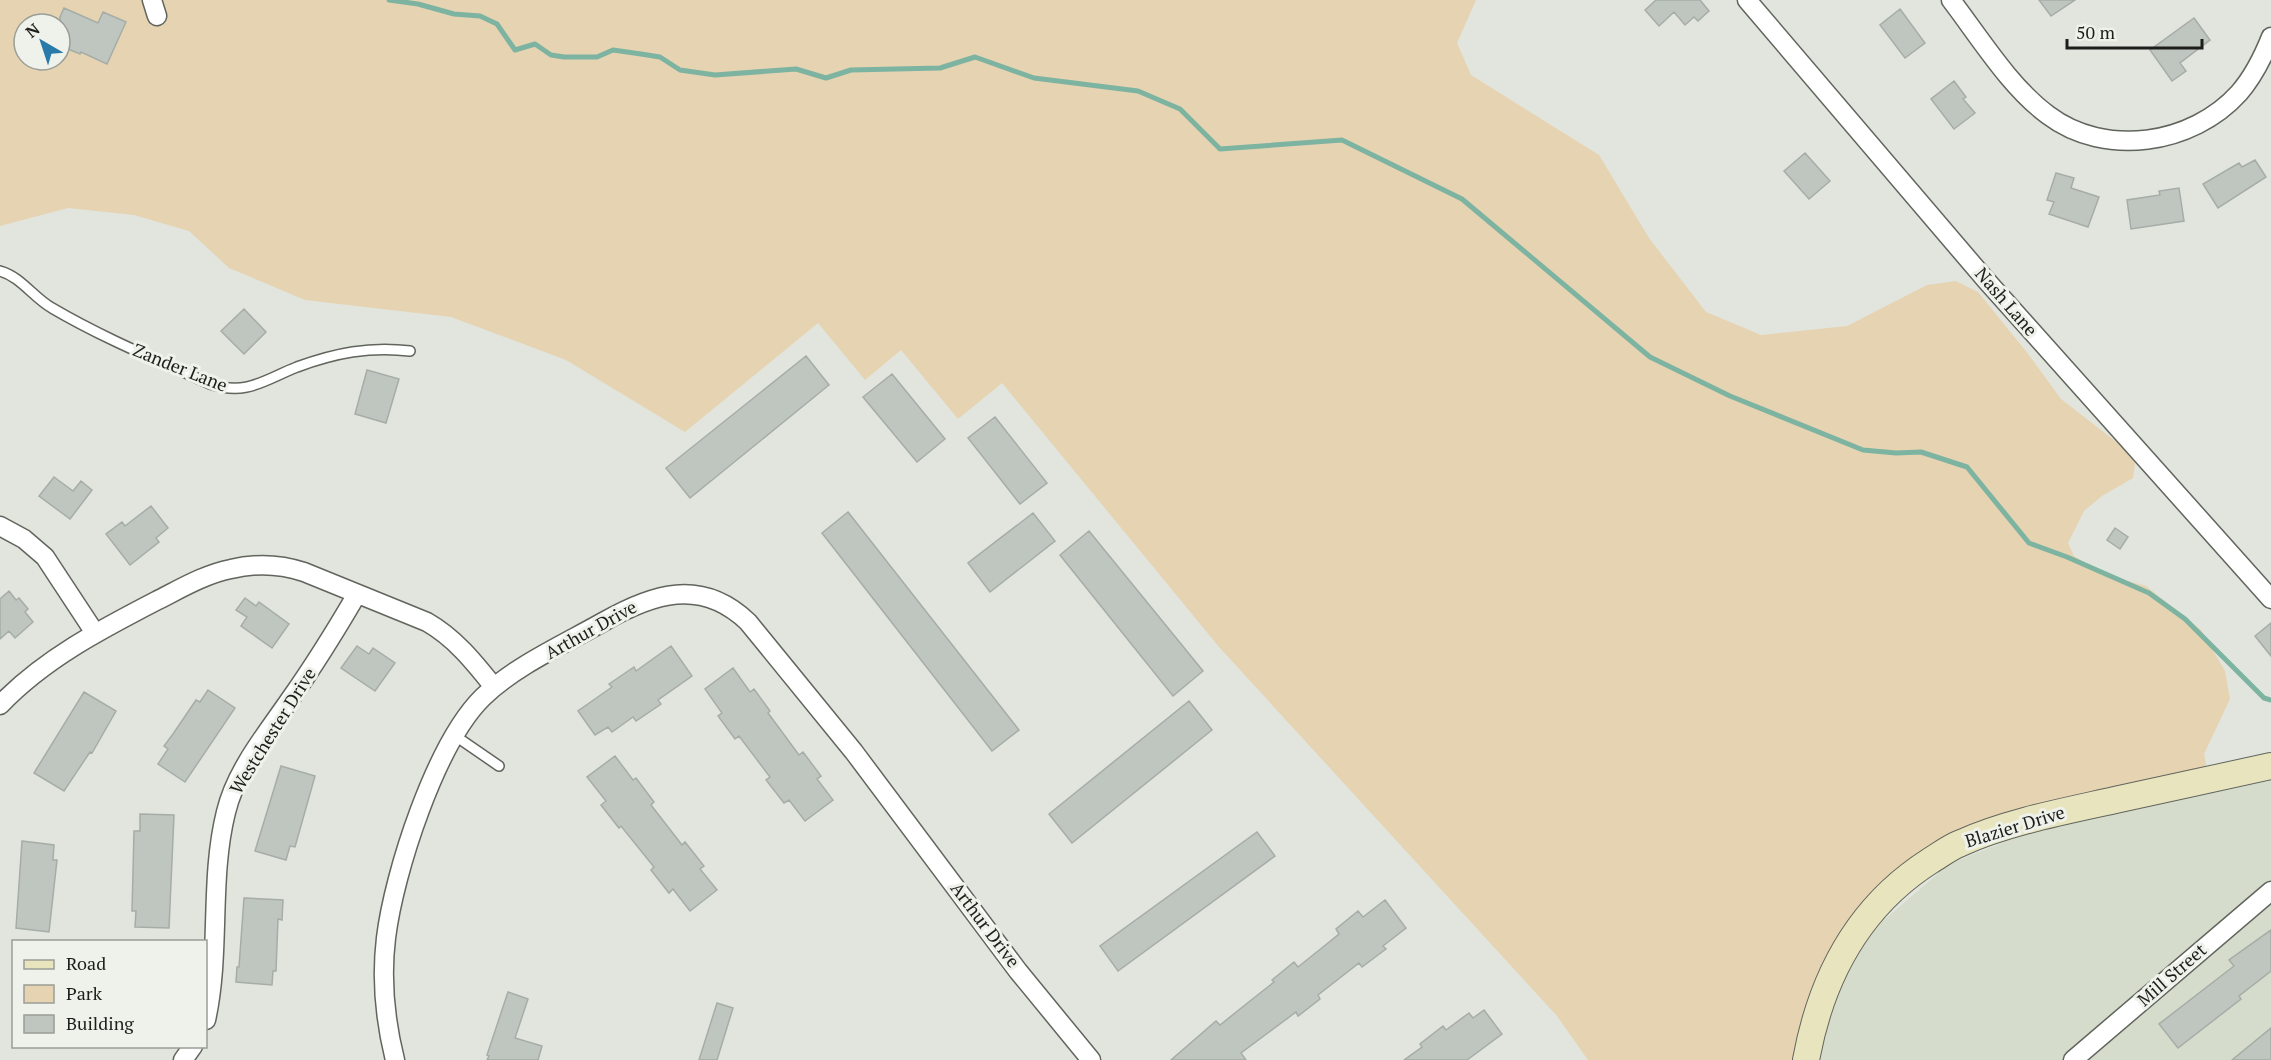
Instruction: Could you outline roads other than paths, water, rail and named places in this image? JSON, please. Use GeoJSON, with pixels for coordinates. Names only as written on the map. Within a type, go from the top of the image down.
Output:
{"type":"FeatureCollection","features":[{"type":"Feature","properties":{"kind":"street","name":"Nash Lane"},"geometry":{"type":"LineString","coordinates":[[1748,0],[1985,279],[2271,599]]}},
{"type":"Feature","properties":{"kind":"street"},"geometry":{"type":"LineString","coordinates":[[1951,0],[2017,86],[2039,108],[2059,123],[2114,140],[2154,139],[2179,132],[2205,120],[2240,92],[2259,63],[2271,37]]}},
{"type":"Feature","properties":{"kind":"street"},"geometry":{"type":"LineString","coordinates":[[0,526],[24,539],[45,556],[95,633]]}},
{"type":"Feature","properties":{"kind":"street"},"geometry":{"type":"LineString","coordinates":[[0,705],[52,660],[95,633],[200,579],[218,572],[264,565],[290,567],[427,622],[440,629],[459,646],[494,687]]}},
{"type":"Feature","properties":{"kind":"street","name":"Westchester Drive"},"geometry":{"type":"LineString","coordinates":[[207,1011],[220,845],[230,800],[245,767],[318,659],[357,594]]}},
{"type":"Feature","properties":{"kind":"street","name":"Arthur Drive"},"geometry":{"type":"LineString","coordinates":[[395,1060],[388,1026],[385,989],[386,939],[389,919],[404,860],[421,810],[436,771],[454,735],[476,704],[494,687],[528,665],[639,603],[663,596],[686,594],[708,597],[730,606],[747,622],[854,752],[1018,971],[1091,1060]]}},
{"type":"Feature","properties":{"kind":"street","name":"Blazier Drive"},"geometry":{"type":"LineString","coordinates":[[1806,1060],[1815,1014],[1856,932],[1889,892],[1936,857],[1959,843],[1984,833],[2070,810],[2271,766]]}},
{"type":"Feature","properties":{"kind":"street","name":"Mill Street"},"geometry":{"type":"LineString","coordinates":[[2073,1060],[2271,891]]}},
{"type":"Feature","properties":{"kind":"street"},"geometry":{"type":"LineString","coordinates":[[183,1060],[192,1048]]}},
{"type":"Feature","properties":{"kind":"lane","name":"Zander Lane"},"geometry":{"type":"LineString","coordinates":[[0,272],[12,276],[40,301],[104,337],[210,384],[227,389],[249,388],[297,367],[370,348],[384,347],[410,351]]}},
{"type":"Feature","properties":{"kind":"lane"},"geometry":{"type":"LineString","coordinates":[[454,735],[499,766]]}},
{"type":"Feature","properties":{"kind":"waterway"},"geometry":{"type":"LineString","coordinates":[[389,0],[418,4],[454,14],[480,16],[497,24],[515,50],[535,44],[551,55],[564,57],[597,57],[613,50],[660,57],[680,70],[715,75],[796,69],[826,78],[851,70],[940,68],[975,57],[1034,78],[1138,91],[1180,109],[1220,149],[1342,140],[1462,199],[1650,357],[1730,396],[1863,450],[1896,453],[1921,452],[1967,467],[2029,543],[2149,593],[2185,619],[2264,698],[2271,700]]}}]}
